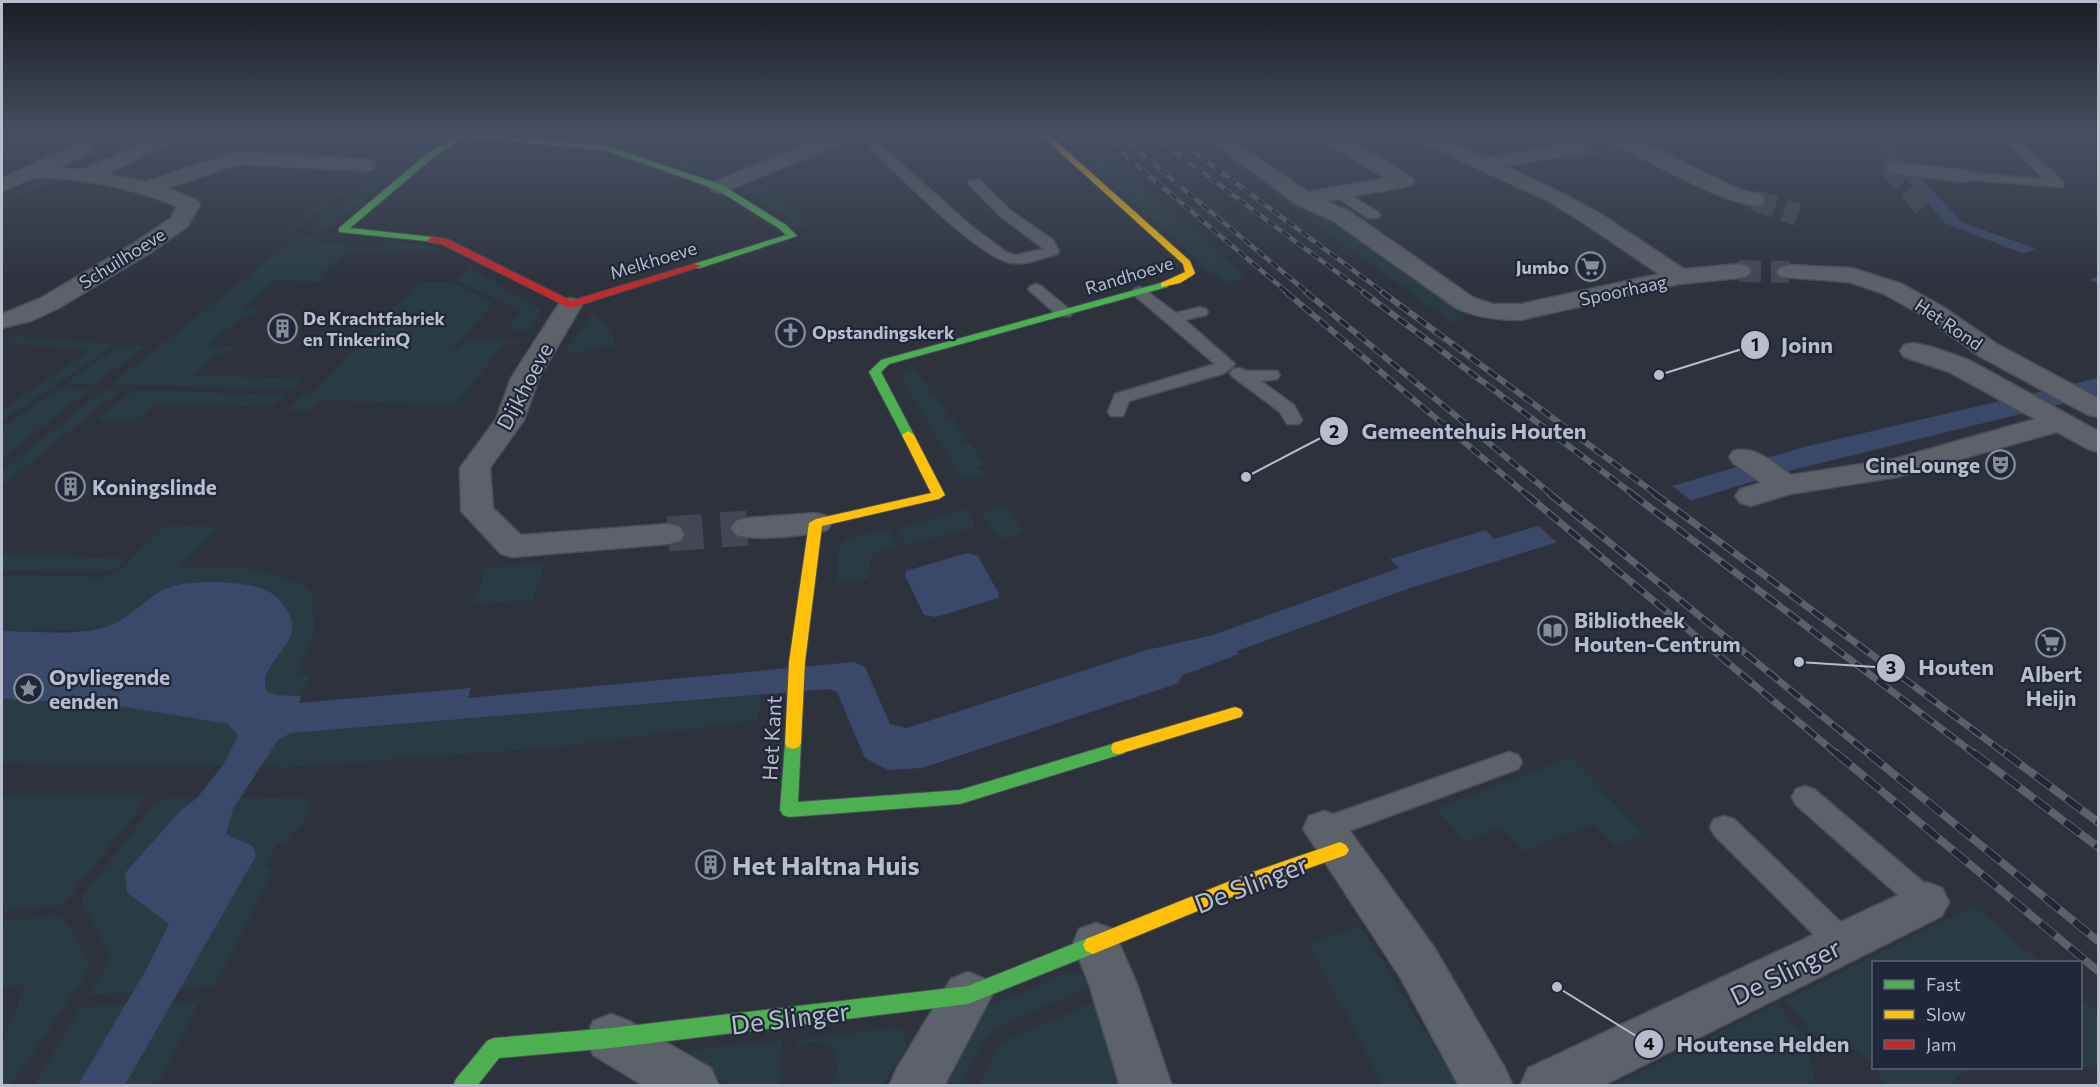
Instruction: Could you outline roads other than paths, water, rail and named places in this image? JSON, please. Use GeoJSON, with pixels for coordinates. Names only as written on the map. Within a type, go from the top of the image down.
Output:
{"type":"FeatureCollection","features":[{"type":"Feature","properties":{"kind":"street","name":"Schuilhoeve"},"geometry":{"type":"LineString","coordinates":[[2,321],[22,316],[50,303],[142,248],[179,222],[187,211],[189,205],[182,201],[129,186]]}},
{"type":"Feature","properties":{"kind":"street"},"geometry":{"type":"LineString","coordinates":[[143,189],[153,186]]}},
{"type":"Feature","properties":{"kind":"street","name":"Melkhoeve"},"geometry":{"type":"LineString","coordinates":[[394,186],[342,230],[444,241],[570,305],[792,236],[783,227],[746,202],[714,186]]}},
{"type":"Feature","properties":{"kind":"street","name":"Randhoeve"},"geometry":{"type":"LineString","coordinates":[[816,523],[939,495],[875,372],[885,362],[1177,281],[1190,273],[1190,267],[1101,186]]}},
{"type":"Feature","properties":{"kind":"street","name":"Spoorhaag"},"geometry":{"type":"LineString","coordinates":[[1285,186],[1304,199],[1341,216],[1465,303],[1479,309],[1495,312],[1521,312],[1642,285],[1687,280]]}},
{"type":"Feature","properties":{"kind":"street"},"geometry":{"type":"LineString","coordinates":[[1304,199],[1382,186]]}},
{"type":"Feature","properties":{"kind":"street","name":"Spoorhaag"},"geometry":{"type":"LineString","coordinates":[[1530,186],[1593,219],[1687,280]]}},
{"type":"Feature","properties":{"kind":"street"},"geometry":{"type":"LineString","coordinates":[[1716,186],[1754,200]]}},
{"type":"Feature","properties":{"kind":"street"},"geometry":{"type":"LineString","coordinates":[[1687,280],[1738,271]]}},
{"type":"Feature","properties":{"kind":"street","name":"Het Rond"},"geometry":{"type":"LineString","coordinates":[[1789,272],[1852,275],[1884,285],[1916,300],[1988,350],[2092,406]]}},
{"type":"Feature","properties":{"kind":"street","name":"Dijkhoeve"},"geometry":{"type":"LineString","coordinates":[[570,305],[525,378],[510,420],[475,468],[477,511],[513,546],[668,534]]}},
{"type":"Feature","properties":{"kind":"street","name":"Het Rond"},"geometry":{"type":"LineString","coordinates":[[1913,356],[1921,350],[1942,363],[1959,366],[2098,443]]}},
{"type":"Feature","properties":{"kind":"street"},"geometry":{"type":"LineString","coordinates":[[1772,487],[1897,468],[2026,430],[2050,418]]}},
{"type":"Feature","properties":{"kind":"street"},"geometry":{"type":"LineString","coordinates":[[1744,457],[1772,487],[1805,509]]}},
{"type":"Feature","properties":{"kind":"street"},"geometry":{"type":"LineString","coordinates":[[747,528],[816,523]]}},
{"type":"Feature","properties":{"kind":"street","name":"Het Kant"},"geometry":{"type":"LineString","coordinates":[[816,523],[797,662],[789,810],[960,797],[1235,713]]}},
{"type":"Feature","properties":{"kind":"street"},"geometry":{"type":"LineString","coordinates":[[1332,839],[1417,962],[1487,1086]]}},
{"type":"Feature","properties":{"kind":"street","name":"De Slinger"},"geometry":{"type":"LineString","coordinates":[[464,1086],[494,1048],[611,1038],[969,995],[1256,879],[1332,839]]}},
{"type":"Feature","properties":{"kind":"street","name":"De Slinger"},"geometry":{"type":"LineString","coordinates":[[1546,1086],[1926,902]]}},
{"type":"Feature","properties":{"kind":"street"},"geometry":{"type":"LineString","coordinates":[[1096,944],[1113,984],[1146,1086]]}},
{"type":"Feature","properties":{"kind":"street"},"geometry":{"type":"LineString","coordinates":[[915,1086],[969,995]]}},
{"type":"Feature","properties":{"kind":"street"},"geometry":{"type":"LineString","coordinates":[[611,1038],[693,1086]]}},
{"type":"Feature","properties":{"kind":"lane"},"geometry":{"type":"LineString","coordinates":[[918,186],[998,255],[1013,262],[1052,251],[1048,243],[1005,213],[978,186]]}},
{"type":"Feature","properties":{"kind":"lane"},"geometry":{"type":"LineString","coordinates":[[1340,193],[1374,215]]}},
{"type":"Feature","properties":{"kind":"lane"},"geometry":{"type":"LineString","coordinates":[[1036,289],[1064,313]]}},
{"type":"Feature","properties":{"kind":"lane"},"geometry":{"type":"LineString","coordinates":[[1139,292],[1226,364],[1288,409],[1293,420]]}},
{"type":"Feature","properties":{"kind":"lane"},"geometry":{"type":"LineString","coordinates":[[1173,318],[1200,312]]}},
{"type":"Feature","properties":{"kind":"lane"},"geometry":{"type":"LineString","coordinates":[[1117,412],[1121,398],[1219,369],[1226,364]]}},
{"type":"Feature","properties":{"kind":"lane"},"geometry":{"type":"LineString","coordinates":[[1244,376],[1271,375]]}},
{"type":"Feature","properties":{"kind":"lane"},"geometry":{"type":"LineString","coordinates":[[1332,839],[1509,762]]}},
{"type":"Feature","properties":{"kind":"lane"},"geometry":{"type":"LineString","coordinates":[[1806,797],[1926,902]]}},
{"type":"Feature","properties":{"kind":"lane"},"geometry":{"type":"LineString","coordinates":[[1724,826],[1842,943]]}},
{"type":"Feature","properties":{"kind":"water"},"geometry":{"type":"Polygon","coordinates":[[[1912,186],[1928,186],[1961,222],[2098,271],[2098,283],[1945,223],[1912,186]]]}},
{"type":"Feature","properties":{"kind":"water"},"geometry":{"type":"Polygon","coordinates":[[[2098,378],[2098,395],[1780,473],[1410,588],[1237,651],[1239,654],[1181,676],[1179,683],[922,768],[888,770],[865,758],[837,692],[828,689],[291,733],[278,740],[233,809],[226,834],[253,846],[256,856],[125,1085],[78,1085],[144,973],[169,924],[127,893],[125,873],[180,811],[197,798],[223,765],[238,735],[228,724],[106,704],[2,699],[2,631],[65,632],[102,628],[121,620],[151,597],[168,588],[191,583],[235,583],[249,585],[271,593],[289,614],[292,631],[289,640],[271,665],[265,683],[267,692],[276,695],[301,696],[299,703],[471,688],[468,698],[854,662],[865,667],[890,724],[907,728],[1147,650],[1213,635],[1399,568],[1390,559],[1486,530],[1494,539],[1804,447],[2098,378]]]}},
{"type":"Feature","properties":{"kind":"water"},"geometry":{"type":"Polygon","coordinates":[[[967,553],[978,556],[999,594],[998,598],[936,617],[924,615],[905,576],[906,571],[967,553]]]}},
{"type":"Feature","properties":{"kind":"tunnel"},"geometry":{"type":"LineString","coordinates":[[1906,186],[1924,206]]}},
{"type":"Feature","properties":{"kind":"tunnel"},"geometry":{"type":"LineString","coordinates":[[1754,200],[1798,215]]}},
{"type":"Feature","properties":{"kind":"tunnel"},"geometry":{"type":"LineString","coordinates":[[1739,271],[1789,272]]}},
{"type":"Feature","properties":{"kind":"tunnel"},"geometry":{"type":"LineString","coordinates":[[668,534],[747,528]]}},
{"type":"Feature","properties":{"kind":"railway"},"geometry":{"type":"LineString","coordinates":[[1161,186],[1288,293]]}},
{"type":"Feature","properties":{"kind":"railway"},"geometry":{"type":"LineString","coordinates":[[1180,186],[1308,293]]}},
{"type":"Feature","properties":{"kind":"railway"},"geometry":{"type":"LineString","coordinates":[[1220,186],[1365,293]]}},
{"type":"Feature","properties":{"kind":"railway"},"geometry":{"type":"LineString","coordinates":[[1239,186],[1384,293]]}},
{"type":"Feature","properties":{"kind":"railway"},"geometry":{"type":"LineString","coordinates":[[1286,292],[1527,495]]}},
{"type":"Feature","properties":{"kind":"railway"},"geometry":{"type":"LineString","coordinates":[[1306,292],[1552,495]]}},
{"type":"Feature","properties":{"kind":"railway"},"geometry":{"type":"LineString","coordinates":[[1363,292],[1634,495]]}},
{"type":"Feature","properties":{"kind":"railway"},"geometry":{"type":"LineString","coordinates":[[1382,292],[1657,495]]}},
{"type":"Feature","properties":{"kind":"railway"},"geometry":{"type":"LineString","coordinates":[[1526,494],[1838,755]]}},
{"type":"Feature","properties":{"kind":"railway"},"geometry":{"type":"LineString","coordinates":[[1550,494],[1870,755]]}},
{"type":"Feature","properties":{"kind":"railway"},"geometry":{"type":"LineString","coordinates":[[1632,494],[1976,755]]}},
{"type":"Feature","properties":{"kind":"railway"},"geometry":{"type":"LineString","coordinates":[[1655,494],[2007,755]]}},
{"type":"Feature","properties":{"kind":"railway"},"geometry":{"type":"LineString","coordinates":[[1836,753],[2098,971]]}},
{"type":"Feature","properties":{"kind":"railway"},"geometry":{"type":"LineString","coordinates":[[1868,753],[2098,941]]}},
{"type":"Feature","properties":{"kind":"railway"},"geometry":{"type":"LineString","coordinates":[[1974,753],[2098,847]]}},
{"type":"Feature","properties":{"kind":"railway"},"geometry":{"type":"LineString","coordinates":[[2005,753],[2098,822]]}},
{"type":"Feature","properties":{"kind":"place","name":"Jumbo"},"geometry":{"type":"Point","coordinates":[1590,267]}},
{"type":"Feature","properties":{"kind":"place","name":"De Krachtfabriek en TinkerinQ"},"geometry":{"type":"Point","coordinates":[282,328]}},
{"type":"Feature","properties":{"kind":"place","name":"Opstandingskerk"},"geometry":{"type":"Point","coordinates":[791,332]}},
{"type":"Feature","properties":{"kind":"place","name":"Joinn"},"geometry":{"type":"Point","coordinates":[1659,375]}},
{"type":"Feature","properties":{"kind":"place","name":"CineLounge"},"geometry":{"type":"Point","coordinates":[2001,464]}},
{"type":"Feature","properties":{"kind":"place","name":"Gemeentehuis Houten"},"geometry":{"type":"Point","coordinates":[1246,477]}},
{"type":"Feature","properties":{"kind":"place","name":"Koningslinde"},"geometry":{"type":"Point","coordinates":[71,486]}},
{"type":"Feature","properties":{"kind":"place","name":"Bibliotheek Houten-Centrum"},"geometry":{"type":"Point","coordinates":[1553,631]}},
{"type":"Feature","properties":{"kind":"place","name":"Albert Heijn"},"geometry":{"type":"Point","coordinates":[2051,642]}},
{"type":"Feature","properties":{"kind":"place","name":"Houten"},"geometry":{"type":"Point","coordinates":[1799,662]}},
{"type":"Feature","properties":{"kind":"place","name":"Opvliegende eenden"},"geometry":{"type":"Point","coordinates":[28,688]}},
{"type":"Feature","properties":{"kind":"place","name":"Het Haltna Huis"},"geometry":{"type":"Point","coordinates":[711,864]}},
{"type":"Feature","properties":{"kind":"place","name":"Houtense Helden"},"geometry":{"type":"Point","coordinates":[1557,987]}}]}
